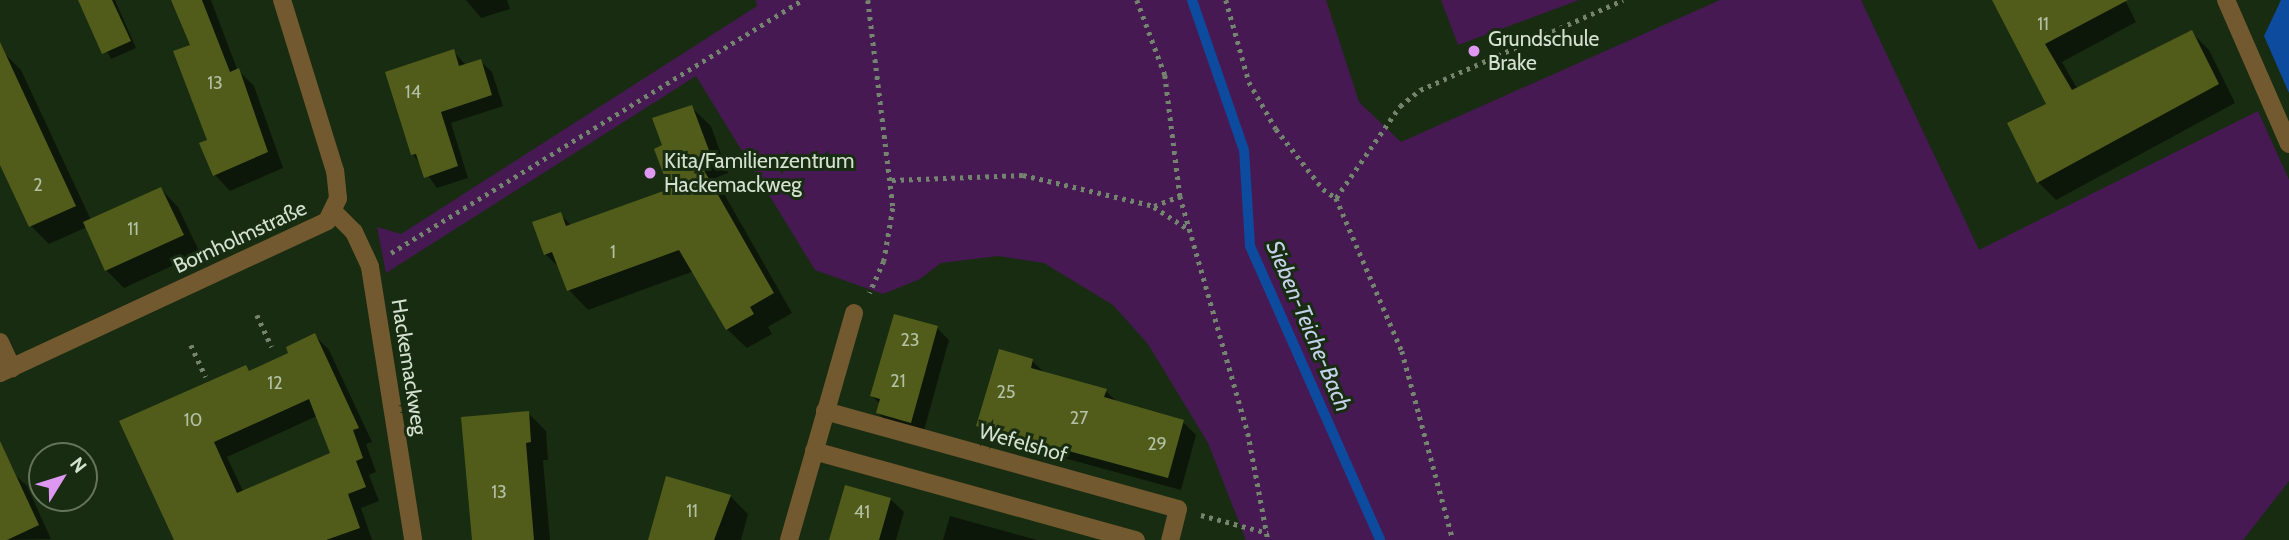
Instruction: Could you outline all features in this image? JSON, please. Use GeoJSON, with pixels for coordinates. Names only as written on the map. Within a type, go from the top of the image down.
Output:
{"type":"FeatureCollection","features":[{"type":"Feature","properties":{"kind":"street","name":"Bornholmstraße"},"geometry":{"type":"LineString","coordinates":[[6,370],[317,228],[334,212],[338,198],[335,171],[282,0]]}},
{"type":"Feature","properties":{"kind":"street"},"geometry":{"type":"LineString","coordinates":[[2226,0],[2289,144]]}},
{"type":"Feature","properties":{"kind":"street","name":"Hackemackweg"},"geometry":{"type":"LineString","coordinates":[[334,212],[354,232],[370,267],[413,540]]}},
{"type":"Feature","properties":{"kind":"street"},"geometry":{"type":"LineString","coordinates":[[789,540],[854,313]]}},
{"type":"Feature","properties":{"kind":"street"},"geometry":{"type":"LineString","coordinates":[[0,342],[6,370]]}},
{"type":"Feature","properties":{"kind":"street","name":"Wefelshof"},"geometry":{"type":"LineString","coordinates":[[825,411],[1178,509]]}},
{"type":"Feature","properties":{"kind":"street"},"geometry":{"type":"LineString","coordinates":[[814,451],[1136,540]]}},
{"type":"Feature","properties":{"kind":"street"},"geometry":{"type":"LineString","coordinates":[[1170,540],[1178,509]]}},
{"type":"Feature","properties":{"kind":"path"},"geometry":{"type":"LineString","coordinates":[[370,267],[803,0]]}},
{"type":"Feature","properties":{"kind":"path"},"geometry":{"type":"LineString","coordinates":[[854,313],[875,285],[884,261],[893,208],[892,180],[868,0]]}},
{"type":"Feature","properties":{"kind":"path"},"geometry":{"type":"LineString","coordinates":[[1137,0],[1165,75],[1181,196],[1248,433],[1268,540]]}},
{"type":"Feature","properties":{"kind":"path"},"geometry":{"type":"LineString","coordinates":[[1226,0],[1249,82],[1276,129],[1323,189],[1335,198],[1402,351],[1453,540]]}},
{"type":"Feature","properties":{"kind":"path"},"geometry":{"type":"LineString","coordinates":[[1335,198],[1400,106],[1420,90],[1623,0]]}},
{"type":"Feature","properties":{"kind":"path"},"geometry":{"type":"LineString","coordinates":[[892,180],[1023,174],[1154,206],[1192,232]]}},
{"type":"Feature","properties":{"kind":"path"},"geometry":{"type":"LineString","coordinates":[[1154,206],[1181,196]]}},
{"type":"Feature","properties":{"kind":"path"},"geometry":{"type":"LineString","coordinates":[[257,315],[272,347]]}},
{"type":"Feature","properties":{"kind":"path"},"geometry":{"type":"LineString","coordinates":[[191,345],[206,377]]}},
{"type":"Feature","properties":{"kind":"path"},"geometry":{"type":"LineString","coordinates":[[1178,509],[1268,533]]}},
{"type":"Feature","properties":{"kind":"shaded area"},"geometry":{"type":"Polygon","coordinates":[[[756,0],[1326,0],[1359,102],[1401,142],[1720,0],[1861,0],[1979,250],[2258,111],[2289,180],[2289,481],[2243,540],[1246,540],[1208,443],[1148,344],[1113,305],[1044,263],[998,256],[941,263],[920,279],[883,294],[815,270],[696,76],[386,273],[377,227],[401,234],[757,6],[756,0]]]}},
{"type":"Feature","properties":{"kind":"shaded area"},"geometry":{"type":"Polygon","coordinates":[[[1441,0],[1579,0],[1458,45],[1441,0]]]}},
{"type":"Feature","properties":{"kind":"water"},"geometry":{"type":"Polygon","coordinates":[[[2281,0],[2289,0],[2289,93],[2264,36],[2281,0]]]}},
{"type":"Feature","properties":{"kind":"building"},"geometry":{"type":"Polygon","coordinates":[[[78,0],[112,0],[131,41],[102,54],[78,0]]]}},
{"type":"Feature","properties":{"kind":"building"},"geometry":{"type":"Polygon","coordinates":[[[171,0],[202,0],[230,72],[239,68],[268,152],[213,176],[199,143],[207,140],[173,51],[190,45],[171,0]]]}},
{"type":"Feature","properties":{"kind":"building"},"geometry":{"type":"Polygon","coordinates":[[[1992,0],[2128,0],[2045,44],[2072,90],[2192,30],[2219,84],[2037,183],[2007,123],[2046,104],[1992,0]]]}},
{"type":"Feature","properties":{"kind":"building"},"geometry":{"type":"Polygon","coordinates":[[[0,42],[76,206],[29,227],[0,165],[0,42]]]}},
{"type":"Feature","properties":{"kind":"building"},"geometry":{"type":"Polygon","coordinates":[[[454,49],[459,66],[481,59],[492,95],[441,112],[458,166],[424,178],[416,154],[411,155],[385,72],[454,49]]]}},
{"type":"Feature","properties":{"kind":"building"},"geometry":{"type":"Polygon","coordinates":[[[692,105],[710,153],[697,158],[774,293],[750,307],[754,314],[726,330],[679,250],[567,291],[552,252],[544,255],[532,222],[561,212],[566,226],[669,189],[654,149],[662,145],[652,118],[692,105]]]}},
{"type":"Feature","properties":{"kind":"building"},"geometry":{"type":"Polygon","coordinates":[[[161,187],[184,235],[105,271],[83,222],[161,187]]]}},
{"type":"Feature","properties":{"kind":"building"},"geometry":{"type":"Polygon","coordinates":[[[894,314],[938,326],[911,423],[876,413],[880,399],[870,396],[894,314]]]}},
{"type":"Feature","properties":{"kind":"building"},"geometry":{"type":"Polygon","coordinates":[[[315,333],[359,428],[353,430],[363,458],[356,461],[366,487],[348,494],[360,528],[326,540],[174,540],[119,421],[246,365],[249,371],[288,353],[286,347],[315,333]],[[309,399],[214,442],[237,493],[330,453],[309,399]]]}},
{"type":"Feature","properties":{"kind":"building"},"geometry":{"type":"Polygon","coordinates":[[[999,349],[1033,359],[1031,368],[1107,389],[1104,397],[1184,420],[1168,478],[976,426],[999,349]]]}},
{"type":"Feature","properties":{"kind":"building"},"geometry":{"type":"Polygon","coordinates":[[[529,411],[531,442],[526,443],[534,540],[472,540],[461,417],[529,411]]]}},
{"type":"Feature","properties":{"kind":"building"},"geometry":{"type":"Polygon","coordinates":[[[0,441],[28,501],[28,512],[33,512],[39,525],[7,540],[0,540],[0,441]]]}},
{"type":"Feature","properties":{"kind":"building"},"geometry":{"type":"Polygon","coordinates":[[[666,476],[731,495],[714,540],[648,540],[666,476]]]}},
{"type":"Feature","properties":{"kind":"building"},"geometry":{"type":"Polygon","coordinates":[[[845,485],[891,498],[879,540],[829,540],[845,485]]]}},
{"type":"Feature","properties":{"kind":"waterway","name":"Sieben-Teiche-Bach"},"geometry":{"type":"LineString","coordinates":[[1192,0],[1244,150],[1250,246],[1380,540]]}},
{"type":"Feature","properties":{"kind":"place","name":"Grundschule Brake"},"geometry":{"type":"Point","coordinates":[1474,51]}},
{"type":"Feature","properties":{"kind":"place","name":"Kita/Familienzentrum Hackemackweg"},"geometry":{"type":"Point","coordinates":[650,173]}}]}
